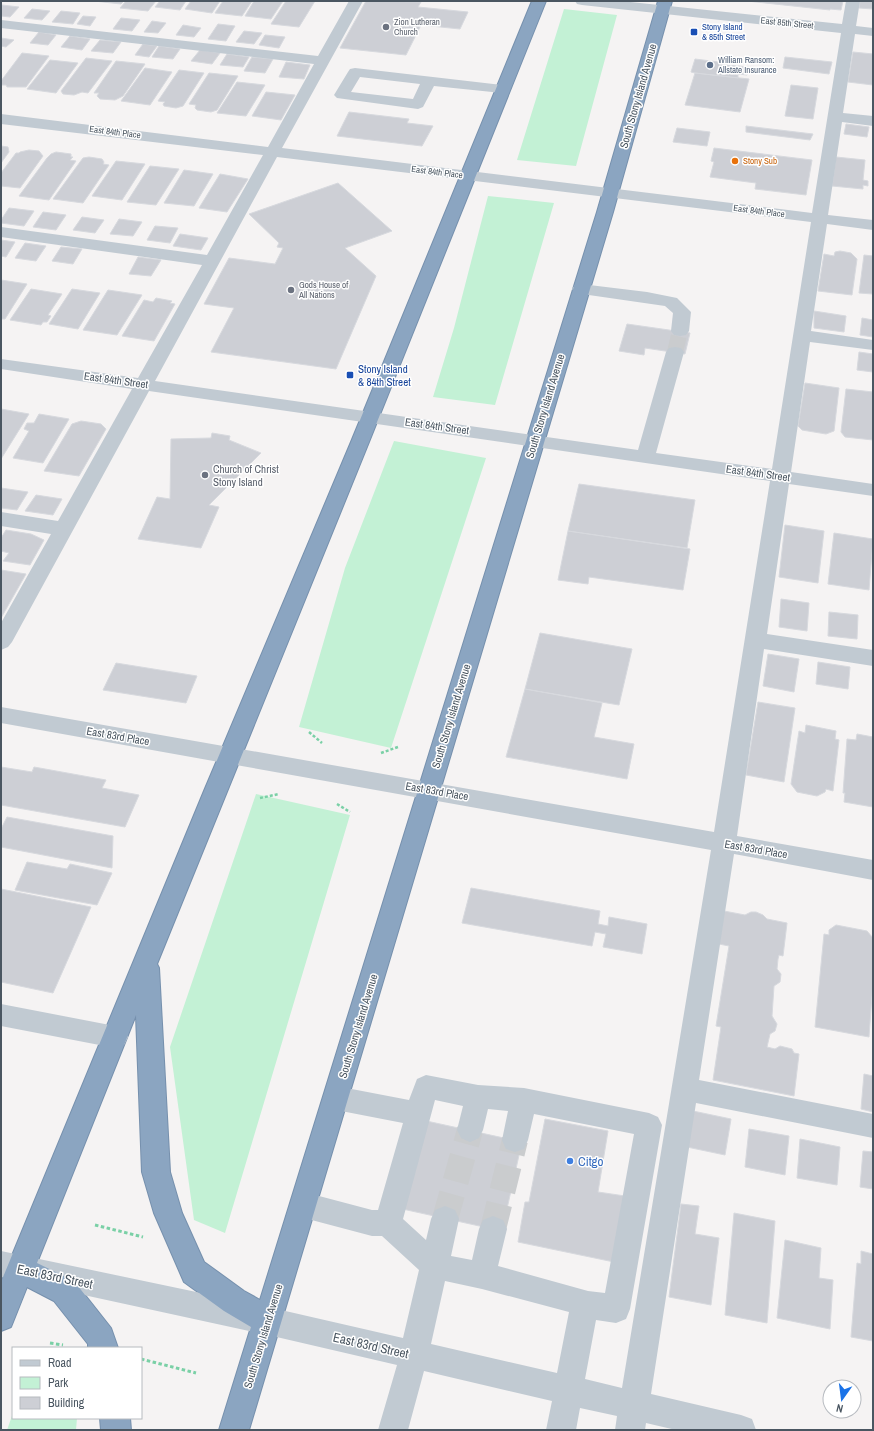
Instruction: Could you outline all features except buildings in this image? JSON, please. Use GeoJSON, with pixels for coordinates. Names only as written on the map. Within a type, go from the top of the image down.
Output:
{"type":"FeatureCollection","features":[{"type":"Feature","properties":{"kind":"highway"},"geometry":{"type":"LineString","coordinates":[[1,1317],[11,1267],[115,1037],[539,1]]}},
{"type":"Feature","properties":{"kind":"highway","name":"South Stony Island Avenue"},"geometry":{"type":"LineString","coordinates":[[234,1430],[304,1205],[610,193],[664,5]]}},
{"type":"Feature","properties":{"kind":"highway"},"geometry":{"type":"LineString","coordinates":[[147,960],[156,1172],[168,1213],[194,1272],[268,1322]]}},
{"type":"Feature","properties":{"kind":"highway"},"geometry":{"type":"LineString","coordinates":[[11,1267],[64,1292],[101,1338],[103,1347]]}},
{"type":"Feature","properties":{"kind":"highway"},"geometry":{"type":"LineString","coordinates":[[114,1419],[116,1430]]}},
{"type":"Feature","properties":{"kind":"street"},"geometry":{"type":"LineString","coordinates":[[1,642],[356,1]]}},
{"type":"Feature","properties":{"kind":"street","name":"East 85th Street"},"geometry":{"type":"LineString","coordinates":[[582,1],[664,5],[848,30],[873,32]]}},
{"type":"Feature","properties":{"kind":"street"},"geometry":{"type":"LineString","coordinates":[[632,1418],[724,843],[853,1]]}},
{"type":"Feature","properties":{"kind":"street"},"geometry":{"type":"LineString","coordinates":[[1,24],[323,61]]}},
{"type":"Feature","properties":{"kind":"street"},"geometry":{"type":"LineString","coordinates":[[429,80],[418,104],[342,95],[355,72],[429,80],[502,89]]}},
{"type":"Feature","properties":{"kind":"street"},"geometry":{"type":"LineString","coordinates":[[835,117],[873,122]]}},
{"type":"Feature","properties":{"kind":"street","name":"East 84th Place"},"geometry":{"type":"LineString","coordinates":[[1,118],[873,225]]}},
{"type":"Feature","properties":{"kind":"street"},"geometry":{"type":"LineString","coordinates":[[1,232],[212,261]]}},
{"type":"Feature","properties":{"kind":"street"},"geometry":{"type":"LineString","coordinates":[[581,289],[647,296],[671,302],[682,312],[680,331]]}},
{"type":"Feature","properties":{"kind":"street"},"geometry":{"type":"LineString","coordinates":[[801,336],[873,345]]}},
{"type":"Feature","properties":{"kind":"street"},"geometry":{"type":"LineString","coordinates":[[646,456],[675,352]]}},
{"type":"Feature","properties":{"kind":"street","name":"East 84th Street"},"geometry":{"type":"LineString","coordinates":[[1,364],[370,416],[873,490]]}},
{"type":"Feature","properties":{"kind":"street"},"geometry":{"type":"LineString","coordinates":[[1,519],[64,528]]}},
{"type":"Feature","properties":{"kind":"street"},"geometry":{"type":"LineString","coordinates":[[755,640],[873,658]]}},
{"type":"Feature","properties":{"kind":"street","name":"East 83rd Place"},"geometry":{"type":"LineString","coordinates":[[1,715],[873,870]]}},
{"type":"Feature","properties":{"kind":"street"},"geometry":{"type":"LineString","coordinates":[[1,1015],[115,1037]]}},
{"type":"Feature","properties":{"kind":"street"},"geometry":{"type":"LineString","coordinates":[[304,1205],[372,1223],[388,1224],[435,1266],[482,1275],[586,1304],[616,1309],[649,1125],[524,1100],[478,1097],[426,1087],[388,1224]]}},
{"type":"Feature","properties":{"kind":"street"},"geometry":{"type":"LineString","coordinates":[[685,1089],[873,1126]]}},
{"type":"Feature","properties":{"kind":"street"},"geometry":{"type":"LineString","coordinates":[[470,1130],[478,1097]]}},
{"type":"Feature","properties":{"kind":"street"},"geometry":{"type":"LineString","coordinates":[[336,1098],[418,1114]]}},
{"type":"Feature","properties":{"kind":"street"},"geometry":{"type":"LineString","coordinates":[[515,1140],[524,1100]]}},
{"type":"Feature","properties":{"kind":"street"},"geometry":{"type":"LineString","coordinates":[[393,1430],[414,1355],[445,1219]]}},
{"type":"Feature","properties":{"kind":"street"},"geometry":{"type":"LineString","coordinates":[[482,1275],[492,1229]]}},
{"type":"Feature","properties":{"kind":"street","name":"East 83rd Street"},"geometry":{"type":"LineString","coordinates":[[11,1267],[268,1322],[567,1390],[632,1418],[741,1430]]}},
{"type":"Feature","properties":{"kind":"street"},"geometry":{"type":"LineString","coordinates":[[560,1430],[567,1390],[586,1304]]}},
{"type":"Feature","properties":{"kind":"path"},"geometry":{"type":"LineString","coordinates":[[95,1225],[149,1238]]}},
{"type":"Feature","properties":{"kind":"path"},"geometry":{"type":"LineString","coordinates":[[142,1360],[196,1373]]}},
{"type":"Feature","properties":{"kind":"green space"},"geometry":{"type":"Polygon","coordinates":[[[564,9],[617,15],[576,166],[517,160],[564,9]]]}},
{"type":"Feature","properties":{"kind":"green space"},"geometry":{"type":"Polygon","coordinates":[[[488,196],[554,203],[495,405],[433,397],[454,328],[488,196]]]}},
{"type":"Feature","properties":{"kind":"green space"},"geometry":{"type":"Polygon","coordinates":[[[394,441],[486,458],[391,748],[299,727],[345,568],[394,441]]]}},
{"type":"Feature","properties":{"kind":"green space"},"geometry":{"type":"Polygon","coordinates":[[[256,794],[350,815],[225,1233],[194,1220],[170,1047],[256,794]]]}},
{"type":"Feature","properties":{"kind":"green space"},"geometry":{"type":"Polygon","coordinates":[[[12,1416],[12,1419],[77,1419],[76,1430],[7,1430],[12,1416]]]}},
{"type":"Feature","properties":{"kind":"tunnel"},"geometry":{"type":"LineString","coordinates":[[675,352],[680,331]]}},
{"type":"Feature","properties":{"kind":"tunnel"},"geometry":{"type":"LineString","coordinates":[[445,1219],[470,1130]]}},
{"type":"Feature","properties":{"kind":"tunnel"},"geometry":{"type":"LineString","coordinates":[[493,1229],[515,1140]]}},
{"type":"Feature","properties":{"kind":"place","name":"Zion Lutheran Church"},"geometry":{"type":"Point","coordinates":[386,27]}},
{"type":"Feature","properties":{"kind":"place","name":"Stony Island & 85th Street"},"geometry":{"type":"Point","coordinates":[694,32]}},
{"type":"Feature","properties":{"kind":"place","name":"William Ransom: Allstate Insurance"},"geometry":{"type":"Point","coordinates":[710,65]}},
{"type":"Feature","properties":{"kind":"place","name":"Stony Sub"},"geometry":{"type":"Point","coordinates":[735,161]}},
{"type":"Feature","properties":{"kind":"place","name":"Gods House of All Nations"},"geometry":{"type":"Point","coordinates":[291,290]}},
{"type":"Feature","properties":{"kind":"place","name":"Stony Island & 84th Street"},"geometry":{"type":"Point","coordinates":[350,375]}},
{"type":"Feature","properties":{"kind":"place","name":"Church of Christ Stony Island"},"geometry":{"type":"Point","coordinates":[205,475]}},
{"type":"Feature","properties":{"kind":"place","name":"Citgo"},"geometry":{"type":"Point","coordinates":[570,1161]}}]}
